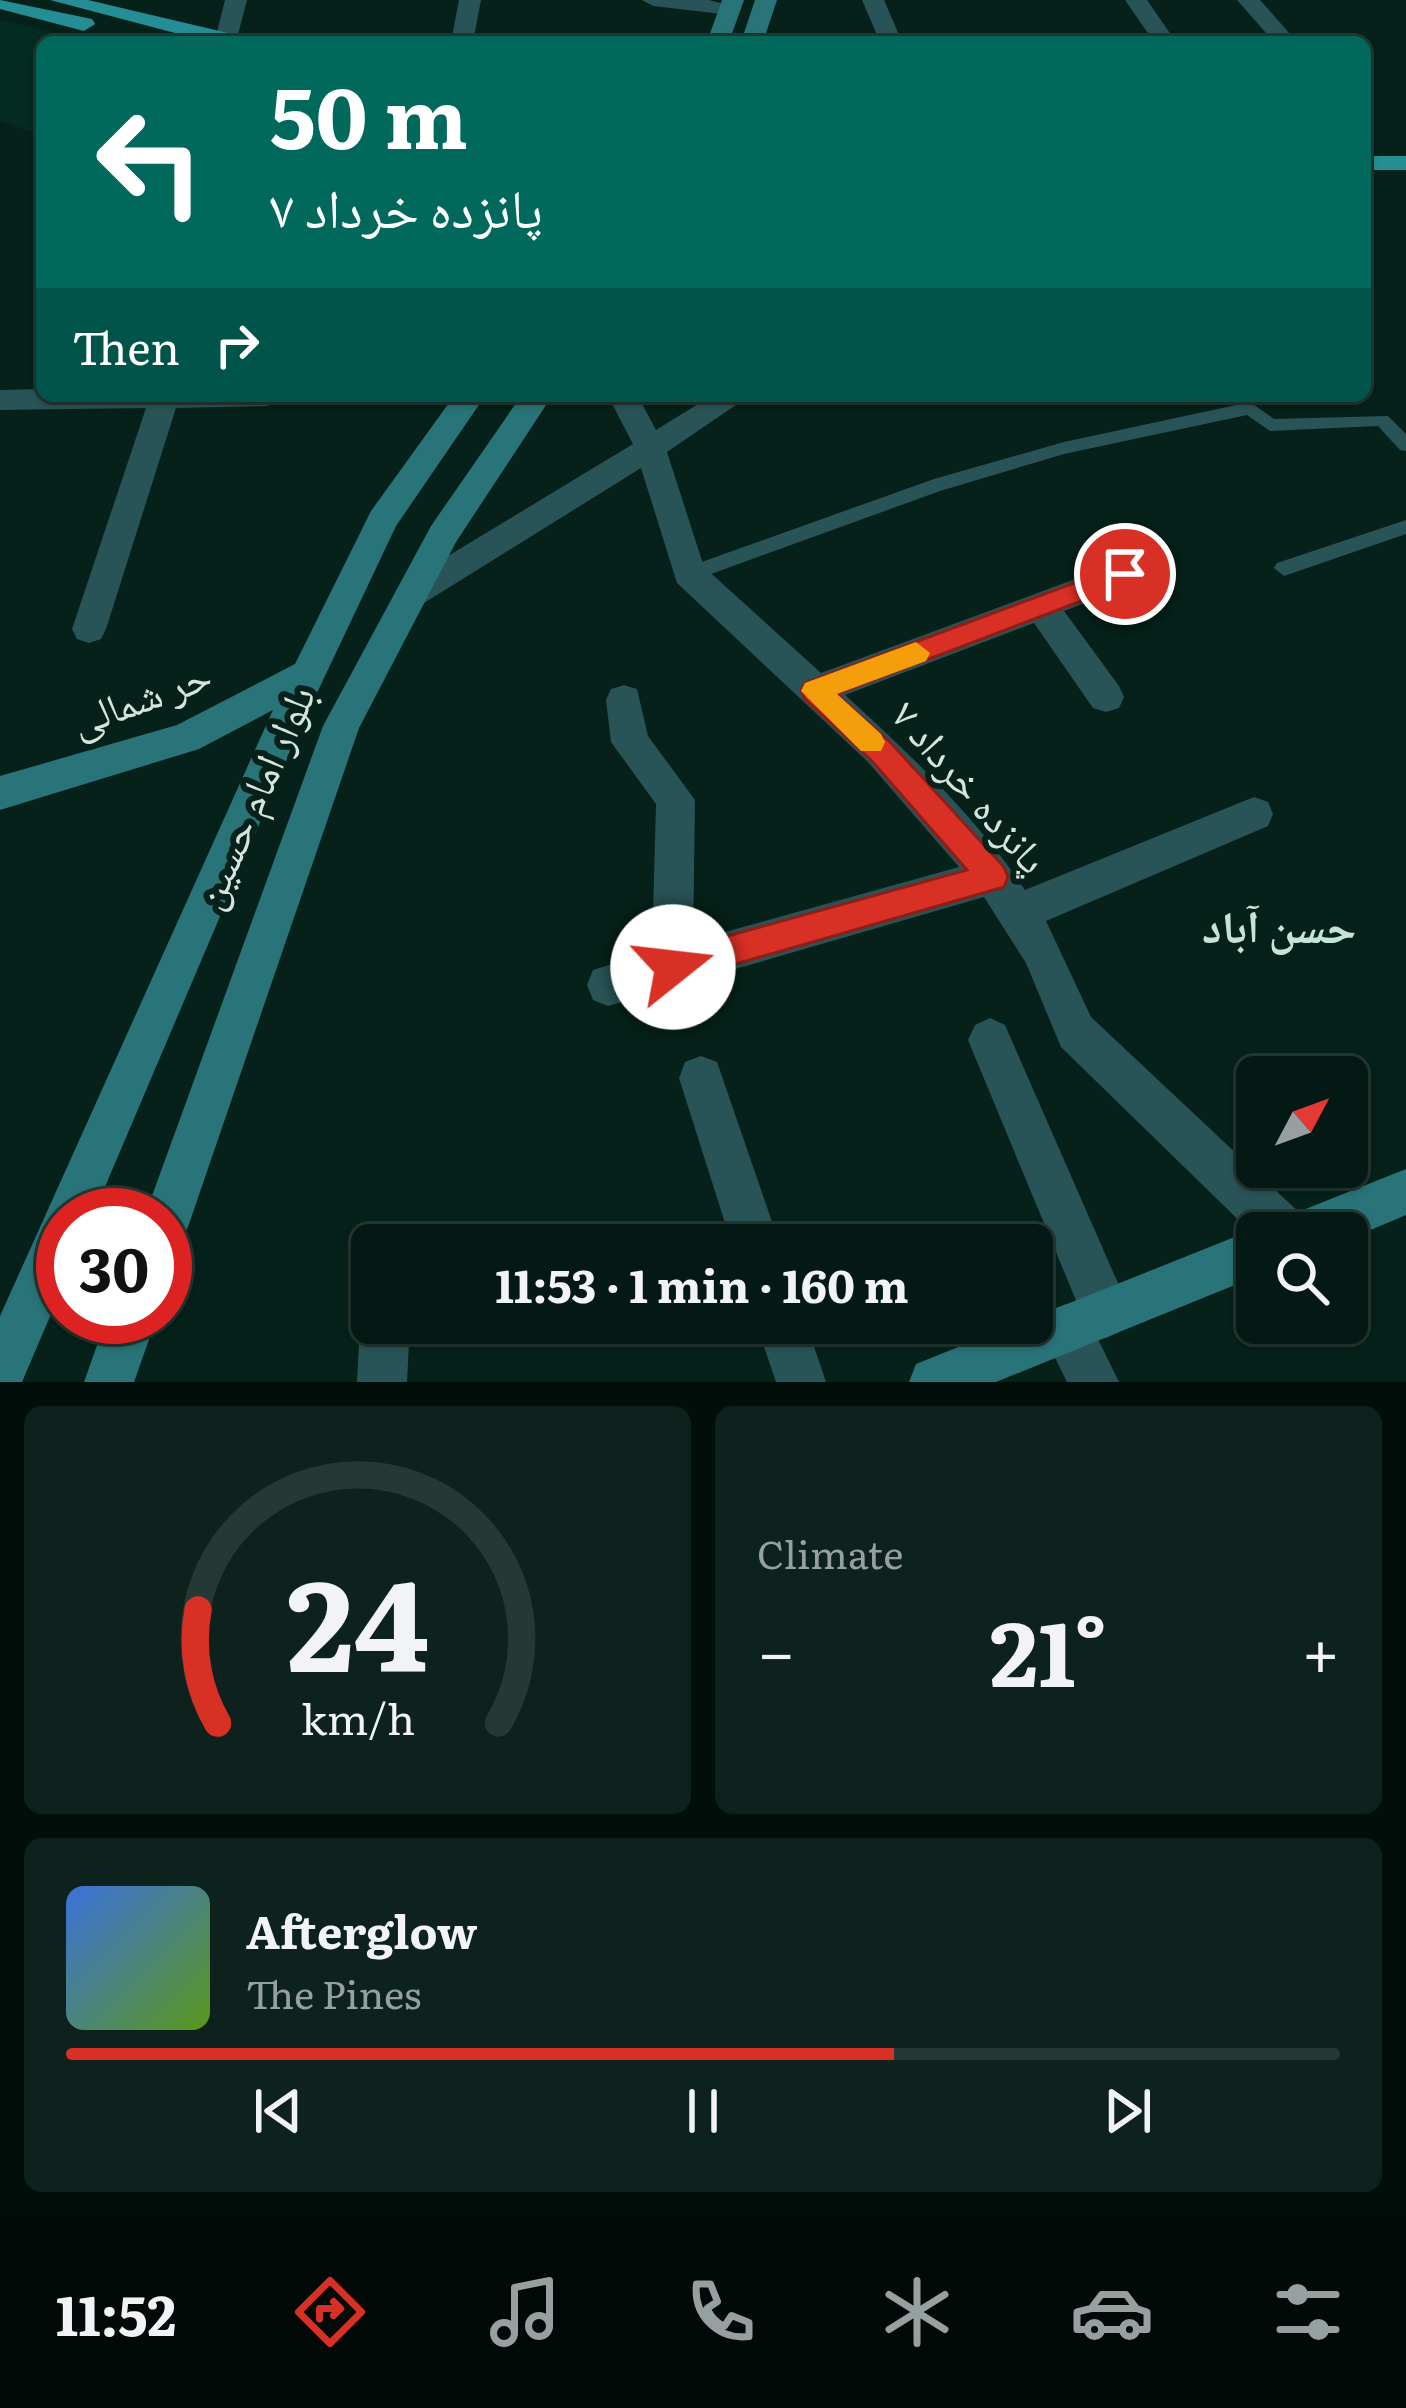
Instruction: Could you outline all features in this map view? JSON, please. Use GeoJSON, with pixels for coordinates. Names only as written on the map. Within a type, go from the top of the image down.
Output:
{"type":"FeatureCollection","features":[{"type":"Feature","properties":{"kind":"main road"},"geometry":{"type":"LineString","coordinates":[[61,0],[210,36]]}},
{"type":"Feature","properties":{"kind":"main road"},"geometry":{"type":"LineString","coordinates":[[727,18],[755,33],[766,0]]}},
{"type":"Feature","properties":{"kind":"main road"},"geometry":{"type":"LineString","coordinates":[[0,3],[134,36]]}},
{"type":"Feature","properties":{"kind":"main road"},"geometry":{"type":"LineString","coordinates":[[1371,163],[1406,163]]}},
{"type":"Feature","properties":{"kind":"main road","name":"بلوار امام حسین"},"geometry":{"type":"LineString","coordinates":[[81,1188],[308,674],[382,520],[466,402]]}},
{"type":"Feature","properties":{"kind":"main road","name":"بلوار امام حسین"},"geometry":{"type":"LineString","coordinates":[[178,1188],[341,727],[443,535],[533,402]]}},
{"type":"Feature","properties":{"kind":"main road","name":"حر شمالی"},"geometry":{"type":"LineString","coordinates":[[0,793],[186,738],[308,674]]}},
{"type":"Feature","properties":{"kind":"main road"},"geometry":{"type":"LineString","coordinates":[[1357,1212],[1406,1192]]}},
{"type":"Feature","properties":{"kind":"main road"},"geometry":{"type":"LineString","coordinates":[[934,1382],[1236,1260]]}},
{"type":"Feature","properties":{"kind":"main road"},"geometry":{"type":"LineString","coordinates":[[0,1374],[36,1292]]}},
{"type":"Feature","properties":{"kind":"main road"},"geometry":{"type":"LineString","coordinates":[[109,1382],[122,1344]]}},
{"type":"Feature","properties":{"kind":"street"},"geometry":{"type":"LineString","coordinates":[[232,36],[236,0]]}},
{"type":"Feature","properties":{"kind":"street"},"geometry":{"type":"LineString","coordinates":[[463,36],[470,0]]}},
{"type":"Feature","properties":{"kind":"street"},"geometry":{"type":"LineString","coordinates":[[653,0],[727,18]]}},
{"type":"Feature","properties":{"kind":"street"},"geometry":{"type":"LineString","coordinates":[[873,0],[889,35]]}},
{"type":"Feature","properties":{"kind":"street"},"geometry":{"type":"LineString","coordinates":[[1136,0],[1161,36]]}},
{"type":"Feature","properties":{"kind":"street"},"geometry":{"type":"LineString","coordinates":[[1248,0],[1281,36]]}},
{"type":"Feature","properties":{"kind":"street"},"geometry":{"type":"LineString","coordinates":[[0,400],[36,399]]}},
{"type":"Feature","properties":{"kind":"street"},"geometry":{"type":"LineString","coordinates":[[88,629],[163,402]]}},
{"type":"Feature","properties":{"kind":"street"},"geometry":{"type":"LineString","coordinates":[[626,402],[651,449],[689,574]]}},
{"type":"Feature","properties":{"kind":"street"},"geometry":{"type":"LineString","coordinates":[[412,594],[725,402]]}},
{"type":"Feature","properties":{"kind":"street","name":"پانزده خرداد ۷"},"geometry":{"type":"LineString","coordinates":[[689,574],[881,752],[993,877],[1041,950],[1076,1032],[1264,1212]]}},
{"type":"Feature","properties":{"kind":"street"},"geometry":{"type":"LineString","coordinates":[[815,691],[1125,574]]}},
{"type":"Feature","properties":{"kind":"street"},"geometry":{"type":"LineString","coordinates":[[1041,606],[1106,697]]}},
{"type":"Feature","properties":{"kind":"street"},"geometry":{"type":"LineString","coordinates":[[624,700],[631,742],[676,800],[671,863],[673,967]]}},
{"type":"Feature","properties":{"kind":"street"},"geometry":{"type":"LineString","coordinates":[[1017,913],[1254,814]]}},
{"type":"Feature","properties":{"kind":"street"},"geometry":{"type":"LineString","coordinates":[[608,985],[993,877]]}},
{"type":"Feature","properties":{"kind":"street"},"geometry":{"type":"LineString","coordinates":[[990,1040],[1086,1321],[1094,1382]]}},
{"type":"Feature","properties":{"kind":"street"},"geometry":{"type":"LineString","coordinates":[[701,1078],[749,1224]]}},
{"type":"Feature","properties":{"kind":"street"},"geometry":{"type":"LineString","coordinates":[[382,1382],[385,1344]]}},
{"type":"Feature","properties":{"kind":"street"},"geometry":{"type":"LineString","coordinates":[[788,1344],[801,1382]]}},
{"type":"Feature","properties":{"kind":"lane"},"geometry":{"type":"LineString","coordinates":[[689,574],[934,486],[1064,448],[1250,408],[1270,425],[1382,419],[1406,445]]}},
{"type":"Feature","properties":{"kind":"lane"},"geometry":{"type":"LineString","coordinates":[[1284,568],[1406,527]]}},
{"type":"Feature","properties":{"kind":"shaded area"},"geometry":{"type":"Polygon","coordinates":[[[0,20],[69,36],[36,36],[36,133],[0,121],[0,20]]]}},
{"type":"Feature","properties":{"kind":"slow traffic"},"geometry":{"type":"LineString","coordinates":[[871,742],[815,691],[916,653]]}},
{"type":"Feature","properties":{"kind":"district","name":"حسن آباد"},"geometry":{"type":"Point","coordinates":[1279,927]}},
{"type":"Feature","properties":{"kind":"route"},"geometry":{"type":"LineString","coordinates":[[673,967],[993,877],[881,752],[815,691],[1125,574]]}}]}
